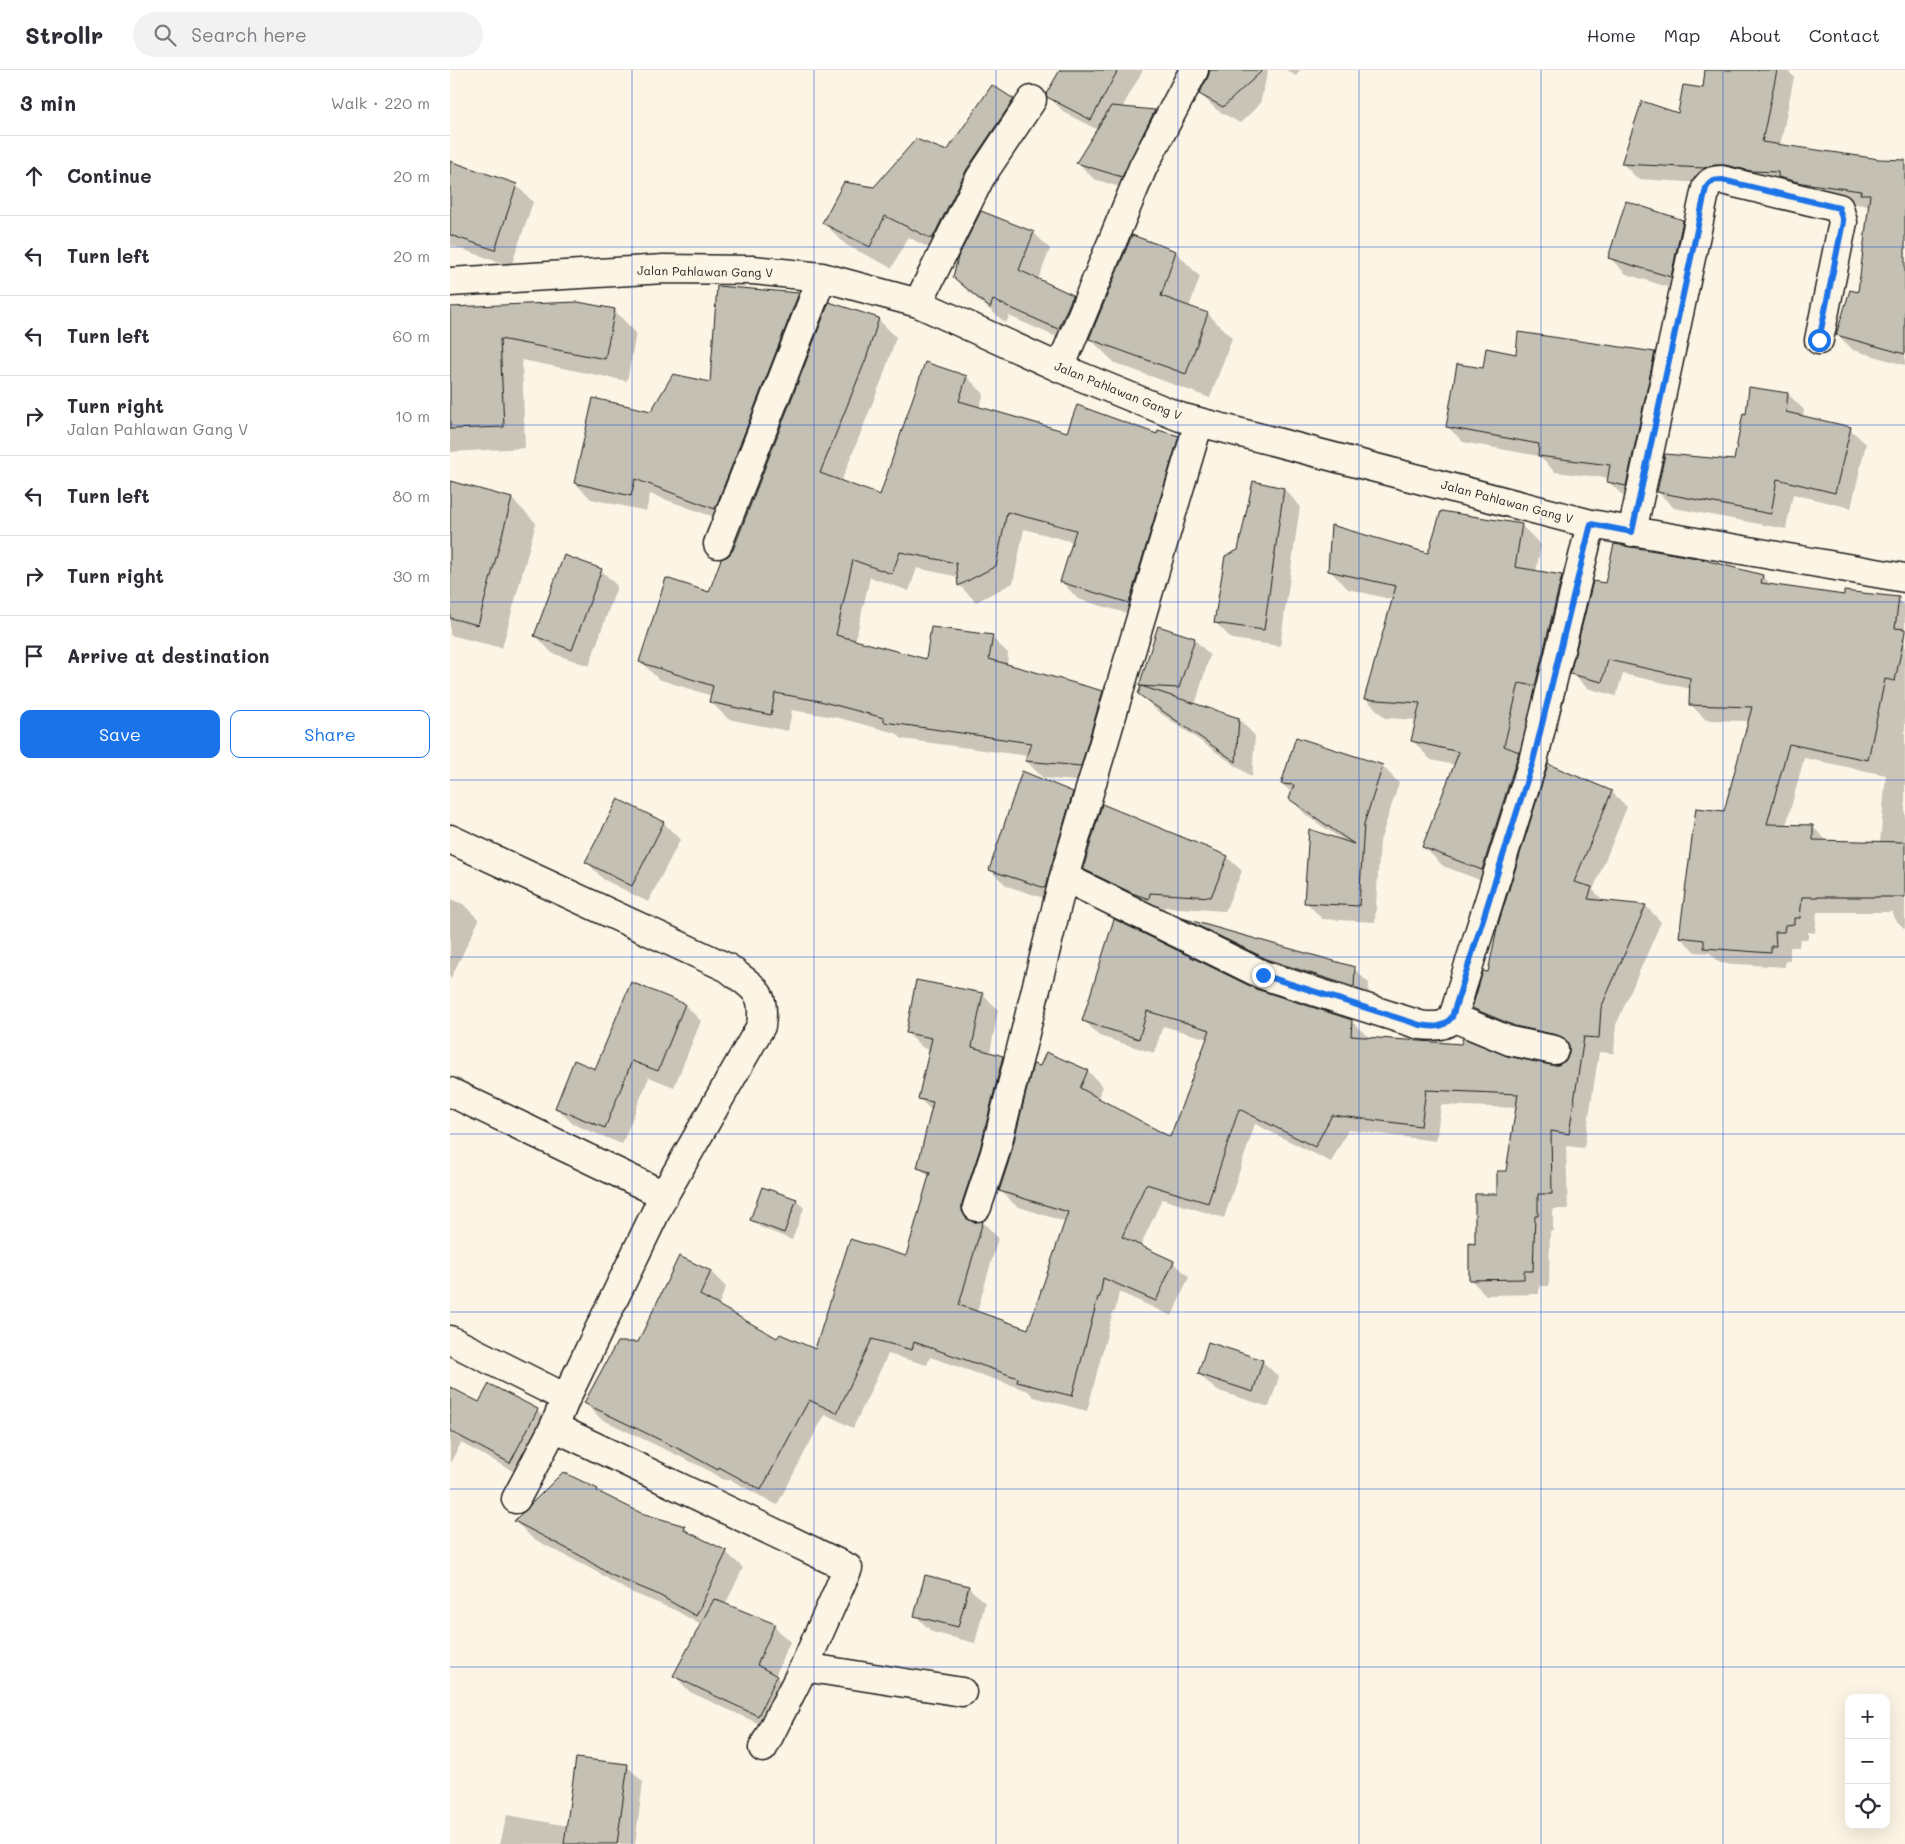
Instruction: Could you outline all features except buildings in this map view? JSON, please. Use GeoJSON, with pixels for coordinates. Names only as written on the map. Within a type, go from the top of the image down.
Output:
{"type":"FeatureCollection","features":[{"type":"Feature","properties":{"kind":"street"},"geometry":{"type":"LineString","coordinates":[[1060,368],[1144,167],[1194,70]]}},
{"type":"Feature","properties":{"kind":"street"},"geometry":{"type":"LineString","coordinates":[[918,302],[980,178],[1032,100]]}},
{"type":"Feature","properties":{"kind":"street"},"geometry":{"type":"LineString","coordinates":[[1632,532],[1704,198],[1709,183],[1714,180],[1722,180],[1839,208],[1843,222],[1819,340]]}},
{"type":"Feature","properties":{"kind":"street","name":"Jalan Pahlawan Gang V"},"geometry":{"type":"LineString","coordinates":[[450,282],[664,269],[753,270],[822,277],[918,302],[1060,368],[1180,417],[1591,524],[1905,578]]}},
{"type":"Feature","properties":{"kind":"street"},"geometry":{"type":"LineString","coordinates":[[718,544],[822,277]]}},
{"type":"Feature","properties":{"kind":"street"},"geometry":{"type":"LineString","coordinates":[[977,1207],[995,1153],[1064,878],[1199,422]]}},
{"type":"Feature","properties":{"kind":"street"},"geometry":{"type":"LineString","coordinates":[[1064,878],[1263,975],[1420,1025],[1436,1027],[1445,1025],[1452,1017],[1533,761],[1591,524]]}},
{"type":"Feature","properties":{"kind":"street"},"geometry":{"type":"LineString","coordinates":[[450,839],[728,968],[759,994],[763,1010],[761,1026],[664,1195],[566,1398],[554,1427],[516,1499]]}},
{"type":"Feature","properties":{"kind":"street"},"geometry":{"type":"LineString","coordinates":[[1452,1017],[1510,1041],[1554,1050]]}},
{"type":"Feature","properties":{"kind":"street"},"geometry":{"type":"LineString","coordinates":[[450,1092],[664,1195]]}},
{"type":"Feature","properties":{"kind":"street"},"geometry":{"type":"LineString","coordinates":[[450,1340],[566,1398]]}},
{"type":"Feature","properties":{"kind":"street"},"geometry":{"type":"LineString","coordinates":[[554,1427],[848,1568],[804,1668],[763,1748]]}},
{"type":"Feature","properties":{"kind":"street"},"geometry":{"type":"LineString","coordinates":[[804,1668],[962,1692]]}},
{"type":"Feature","properties":{"kind":"route"},"geometry":{"type":"LineString","coordinates":[[1263,975],[1420,1025],[1436,1027],[1445,1025],[1452,1017],[1533,761],[1591,524],[1632,532],[1706,188],[1709,183],[1714,180],[1722,180],[1839,208],[1843,222],[1819,340]]}}]}
